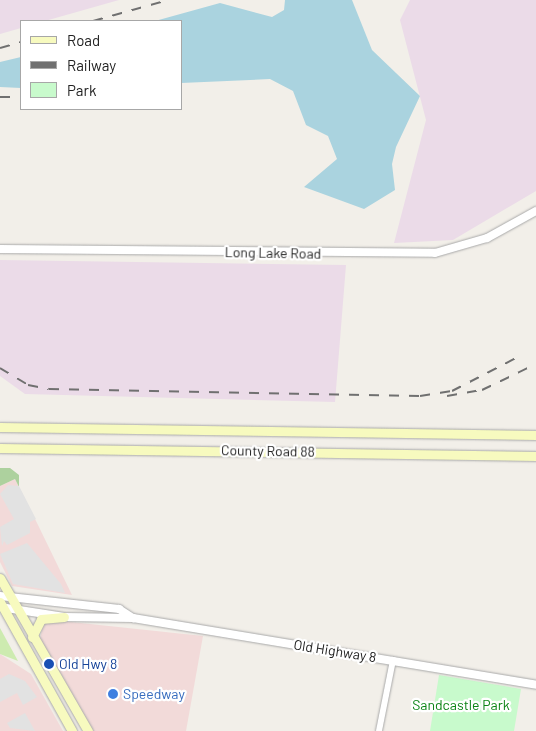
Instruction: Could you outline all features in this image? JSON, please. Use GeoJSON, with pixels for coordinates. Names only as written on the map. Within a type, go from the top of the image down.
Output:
{"type":"FeatureCollection","features":[{"type":"Feature","properties":{"kind":"main road","name":"County Road 88"},"geometry":{"type":"LineString","coordinates":[[0,427],[536,436]]}},
{"type":"Feature","properties":{"kind":"main road","name":"County Road 88"},"geometry":{"type":"LineString","coordinates":[[0,448],[536,456]]}},
{"type":"Feature","properties":{"kind":"main road"},"geometry":{"type":"LineString","coordinates":[[0,578],[32,637],[88,731]]}},
{"type":"Feature","properties":{"kind":"main road"},"geometry":{"type":"LineString","coordinates":[[1,606],[72,731]]}},
{"type":"Feature","properties":{"kind":"main road"},"geometry":{"type":"LineString","coordinates":[[32,637],[41,619],[64,617]]}},
{"type":"Feature","properties":{"kind":"street","name":"Long Lake Road"},"geometry":{"type":"LineString","coordinates":[[0,249],[435,253],[487,238],[536,211]]}},
{"type":"Feature","properties":{"kind":"street","name":"Old Highway 8"},"geometry":{"type":"LineString","coordinates":[[0,596],[119,609],[133,618]]}},
{"type":"Feature","properties":{"kind":"street","name":"Old Highway 8"},"geometry":{"type":"LineString","coordinates":[[1,606],[64,617],[133,618],[536,685]]}},
{"type":"Feature","properties":{"kind":"street"},"geometry":{"type":"LineString","coordinates":[[379,731],[393,660]]}},
{"type":"Feature","properties":{"kind":"shaded area"},"geometry":{"type":"Polygon","coordinates":[[[0,0],[119,0],[49,20],[20,20],[20,28],[0,34],[0,0]]]}},
{"type":"Feature","properties":{"kind":"shaded area"},"geometry":{"type":"Polygon","coordinates":[[[410,0],[536,0],[536,191],[453,240],[394,243],[426,120],[400,20],[410,0]]]}},
{"type":"Feature","properties":{"kind":"shaded area"},"geometry":{"type":"Polygon","coordinates":[[[0,260],[346,265],[335,402],[25,394],[0,376],[0,260]]]}},
{"type":"Feature","properties":{"kind":"shaded area"},"geometry":{"type":"Polygon","coordinates":[[[15,479],[72,595],[12,586],[0,562],[0,486],[15,479]]]}},
{"type":"Feature","properties":{"kind":"shaded area"},"geometry":{"type":"Polygon","coordinates":[[[8,485],[19,486],[36,519],[30,522],[30,533],[7,545],[4,541],[2,546],[0,527],[14,519],[0,494],[8,485]]]}},
{"type":"Feature","properties":{"kind":"shaded area"},"geometry":{"type":"Polygon","coordinates":[[[27,543],[61,584],[65,593],[13,584],[0,554],[27,543]]]}},
{"type":"Feature","properties":{"kind":"shaded area"},"geometry":{"type":"Polygon","coordinates":[[[52,620],[203,636],[186,731],[91,731],[40,639],[43,625],[52,620]]]}},
{"type":"Feature","properties":{"kind":"shaded area"},"geometry":{"type":"Polygon","coordinates":[[[0,654],[31,674],[63,731],[0,731],[0,654]]]}},
{"type":"Feature","properties":{"kind":"shaded area"},"geometry":{"type":"Polygon","coordinates":[[[9,674],[25,681],[37,697],[23,705],[17,693],[0,702],[0,679],[9,674]]]}},
{"type":"Feature","properties":{"kind":"shaded area"},"geometry":{"type":"Polygon","coordinates":[[[25,713],[35,731],[10,728],[7,723],[25,713]]]}},
{"type":"Feature","properties":{"kind":"green space"},"geometry":{"type":"Polygon","coordinates":[[[0,468],[10,468],[19,475],[19,487],[15,479],[0,486],[0,468]]]}},
{"type":"Feature","properties":{"kind":"green space"},"geometry":{"type":"Polygon","coordinates":[[[0,628],[18,661],[0,654],[0,628]]]}},
{"type":"Feature","properties":{"kind":"green space","name":"Sandcastle Park"},"geometry":{"type":"Polygon","coordinates":[[[439,675],[521,689],[514,731],[430,731],[439,675]]]}},
{"type":"Feature","properties":{"kind":"water"},"geometry":{"type":"Polygon","coordinates":[[[285,0],[352,0],[372,50],[420,96],[396,147],[392,164],[395,190],[364,209],[304,187],[337,159],[328,136],[306,125],[293,91],[270,79],[182,83],[182,20],[159,20],[220,3],[272,17],[284,10],[285,0]]]}},
{"type":"Feature","properties":{"kind":"water"},"geometry":{"type":"Polygon","coordinates":[[[20,57],[20,88],[0,87],[0,62],[20,57]]]}},
{"type":"Feature","properties":{"kind":"railway"},"geometry":{"type":"LineString","coordinates":[[97,20],[168,0]]}},
{"type":"Feature","properties":{"kind":"railway"},"geometry":{"type":"LineString","coordinates":[[0,48],[20,42]]}},
{"type":"Feature","properties":{"kind":"railway"},"geometry":{"type":"LineString","coordinates":[[0,97],[20,97]]}},
{"type":"Feature","properties":{"kind":"railway"},"geometry":{"type":"LineString","coordinates":[[0,368],[28,385],[49,389],[420,396],[452,391],[516,358]]}},
{"type":"Feature","properties":{"kind":"railway"},"geometry":{"type":"LineString","coordinates":[[447,396],[482,390],[536,364]]}},
{"type":"Feature","properties":{"kind":"place","name":"Old Hwy 8"},"geometry":{"type":"Point","coordinates":[49,664]}},
{"type":"Feature","properties":{"kind":"place","name":"Speedway"},"geometry":{"type":"Point","coordinates":[113,694]}}]}
